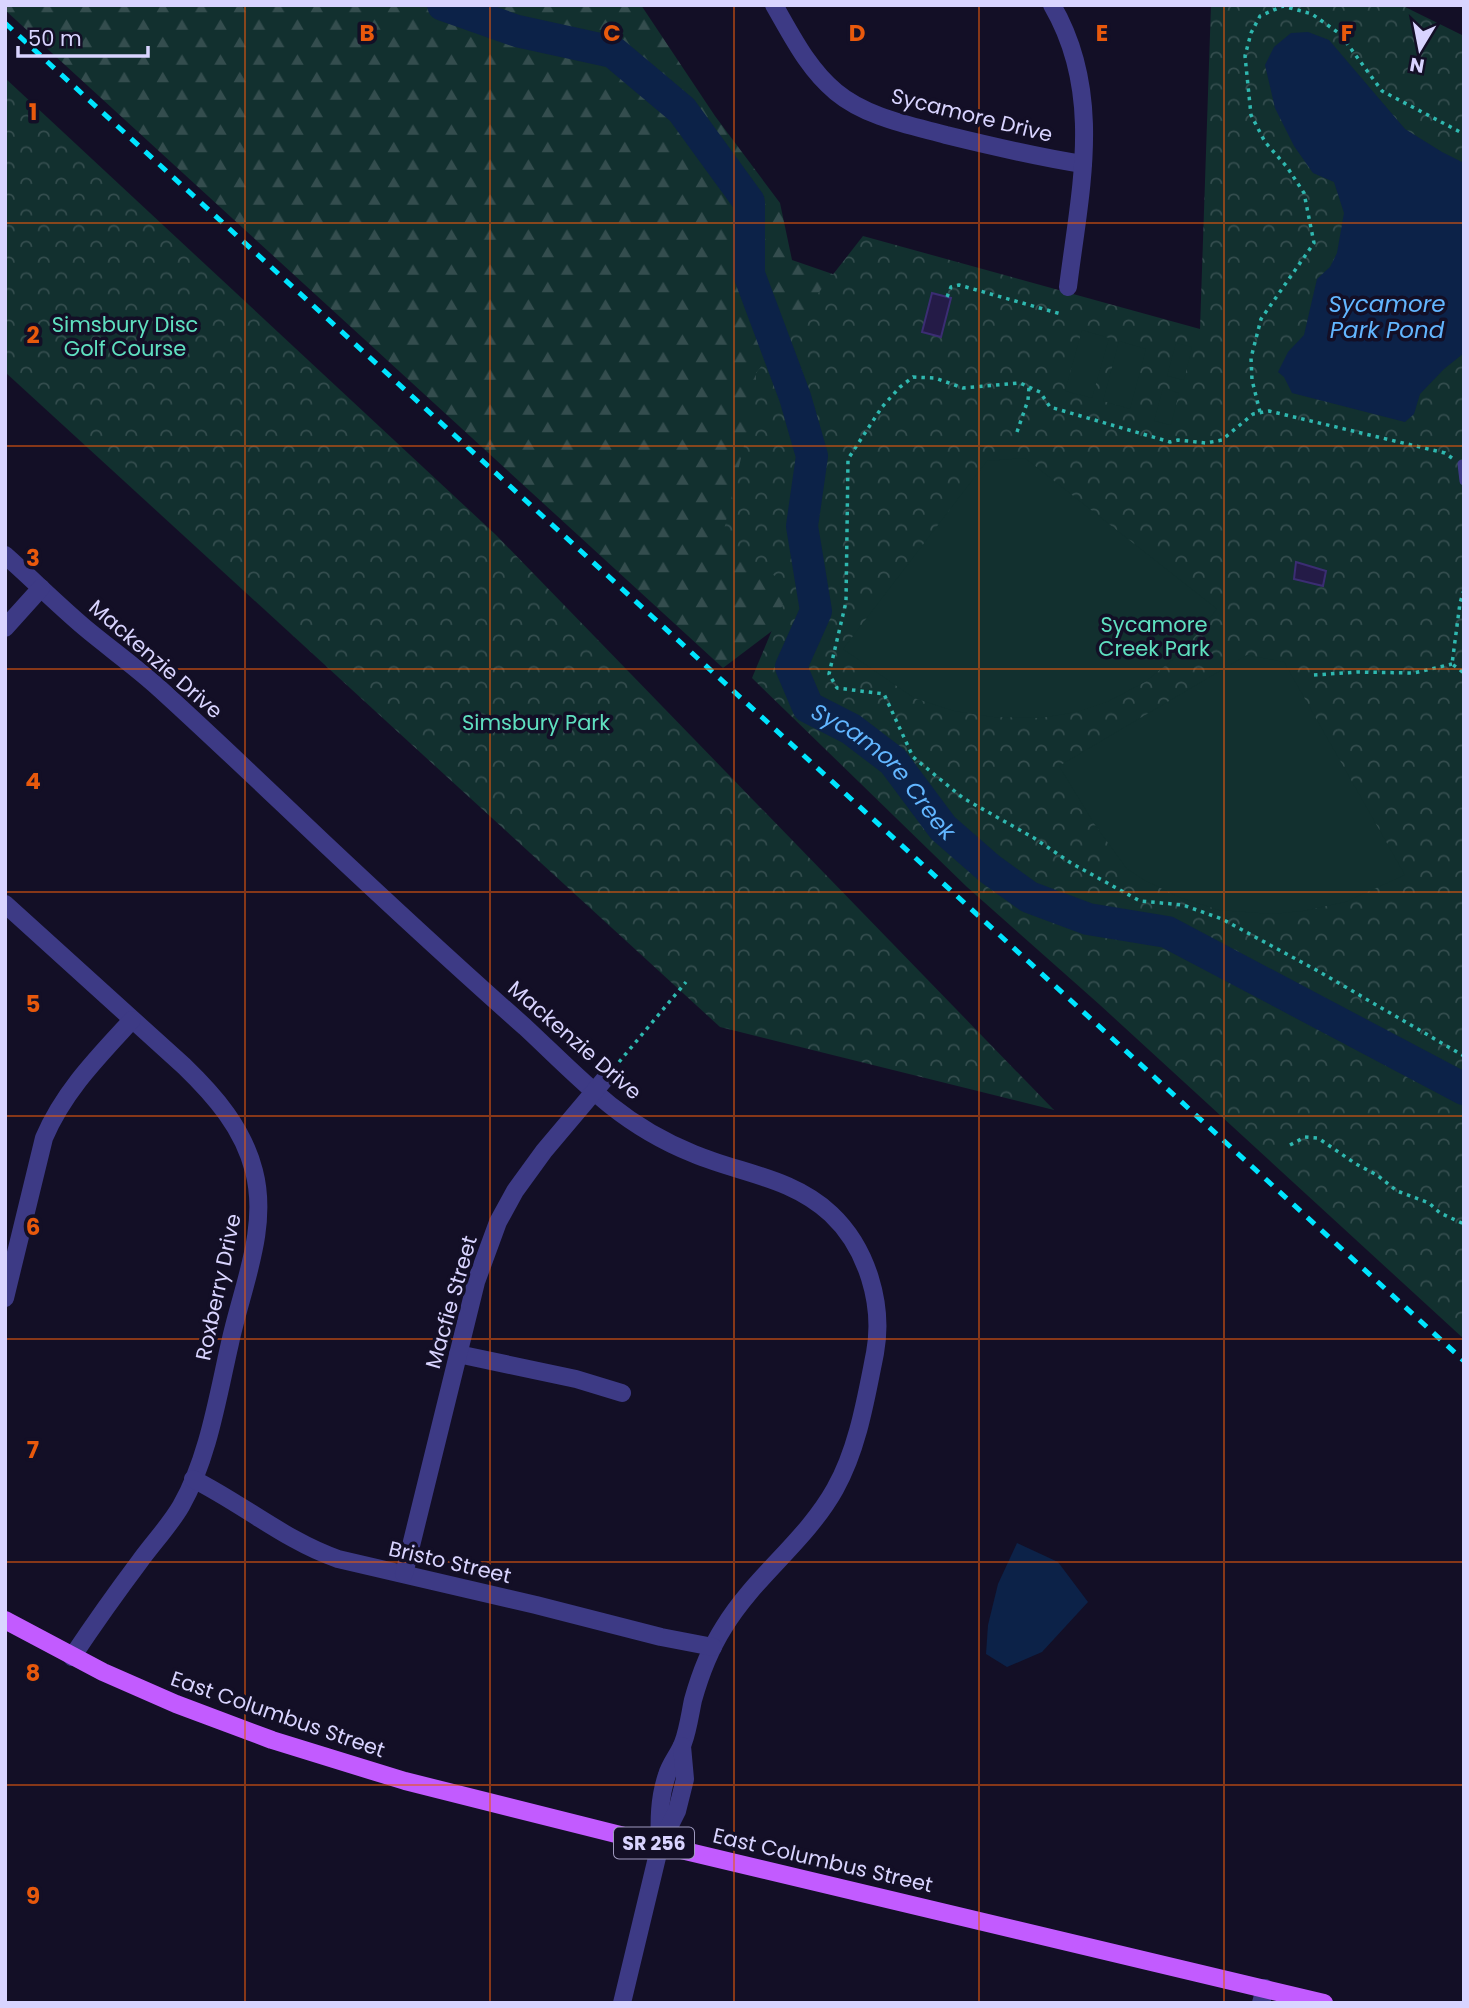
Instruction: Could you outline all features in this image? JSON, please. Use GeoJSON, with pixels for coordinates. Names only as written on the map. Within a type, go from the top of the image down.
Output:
{"type":"FeatureCollection","features":[{"type":"Feature","properties":{"kind":"main road","name":"East Columbus Street"},"geometry":{"type":"LineString","coordinates":[[5,1620],[72,1657],[186,1708],[329,1758],[405,1781],[1263,1996],[1324,2003]]}},
{"type":"Feature","properties":{"kind":"street","name":"Sycamore Drive"},"geometry":{"type":"LineString","coordinates":[[774,5],[803,55],[819,75],[837,93],[859,107],[907,125],[995,147],[1083,164]]}},
{"type":"Feature","properties":{"kind":"street"},"geometry":{"type":"LineString","coordinates":[[1052,5],[1075,58],[1083,90],[1083,164],[1068,286]]}},
{"type":"Feature","properties":{"kind":"street","name":"Mackenzie Drive"},"geometry":{"type":"LineString","coordinates":[[5,555],[83,626],[159,688],[402,916],[594,1091],[629,1119],[657,1136],[696,1155],[793,1188],[816,1201],[835,1218],[857,1248],[871,1281],[878,1325],[861,1418],[846,1466],[822,1510],[739,1605],[713,1647],[695,1695],[682,1746],[667,1773],[659,1806],[660,1845],[622,2003]]}},
{"type":"Feature","properties":{"kind":"street"},"geometry":{"type":"LineString","coordinates":[[5,628],[41,588]]}},
{"type":"Feature","properties":{"kind":"street","name":"Roxberry Drive"},"geometry":{"type":"LineString","coordinates":[[5,904],[184,1066],[219,1102],[246,1146],[259,1195],[254,1245],[243,1293],[204,1448],[193,1479],[179,1509],[102,1611],[72,1657]]}},
{"type":"Feature","properties":{"kind":"street"},"geometry":{"type":"LineString","coordinates":[[5,1298],[50,1123],[82,1075],[132,1020]]}},
{"type":"Feature","properties":{"kind":"street","name":"Macfie Street"},"geometry":{"type":"LineString","coordinates":[[404,1574],[484,1259],[509,1201],[544,1151],[609,1074]]}},
{"type":"Feature","properties":{"kind":"street"},"geometry":{"type":"LineString","coordinates":[[458,1354],[576,1379],[622,1393]]}},
{"type":"Feature","properties":{"kind":"street","name":"Bristo Street"},"geometry":{"type":"LineString","coordinates":[[193,1479],[317,1552],[661,1637],[713,1647]]}},
{"type":"Feature","properties":{"kind":"lane"},"geometry":{"type":"LineString","coordinates":[[1463,464],[1464,481]]}},
{"type":"Feature","properties":{"kind":"path"},"geometry":{"type":"LineString","coordinates":[[1260,412],[1252,380],[1251,358],[1261,319],[1314,243],[1304,192],[1265,142],[1251,115],[1245,56],[1251,33],[1260,16],[1283,6],[1312,14],[1340,34],[1382,91],[1464,134]]}},
{"type":"Feature","properties":{"kind":"path"},"geometry":{"type":"LineString","coordinates":[[947,297],[951,287],[959,285],[1061,314]]}},
{"type":"Feature","properties":{"kind":"path"},"geometry":{"type":"LineString","coordinates":[[1463,464],[1445,453],[1269,411],[1253,414],[1222,440],[1206,443],[1178,440],[1170,442],[1049,407],[1040,392],[1020,383],[963,388],[935,378],[913,377],[882,407],[848,459],[846,602],[830,674],[837,688],[884,694],[913,757],[963,797],[1034,838],[1070,863],[1140,901],[1183,905],[1222,919],[1464,1056]]}},
{"type":"Feature","properties":{"kind":"path"},"geometry":{"type":"LineString","coordinates":[[1017,432],[1028,400],[1029,387]]}},
{"type":"Feature","properties":{"kind":"path"},"geometry":{"type":"LineString","coordinates":[[1452,664],[1463,594]]}},
{"type":"Feature","properties":{"kind":"path"},"geometry":{"type":"LineString","coordinates":[[1452,664],[1464,673]]}},
{"type":"Feature","properties":{"kind":"path"},"geometry":{"type":"LineString","coordinates":[[1314,675],[1414,673],[1452,664]]}},
{"type":"Feature","properties":{"kind":"path"},"geometry":{"type":"LineString","coordinates":[[609,1074],[686,982]]}},
{"type":"Feature","properties":{"kind":"path"},"geometry":{"type":"LineString","coordinates":[[1290,1145],[1305,1137],[1318,1138],[1377,1175],[1397,1191],[1429,1203],[1440,1213],[1464,1224]]}},
{"type":"Feature","properties":{"kind":"green space"},"geometry":{"type":"Polygon","coordinates":[[[5,5],[641,5],[715,116],[780,203],[792,260],[850,280],[829,588],[723,668],[5,10],[5,5]]]}},
{"type":"Feature","properties":{"kind":"green space","name":"Sycamore Creek Park"},"geometry":{"type":"Polygon","coordinates":[[[1211,5],[1401,5],[1464,36],[1464,1339],[1100,1005],[967,887],[752,678],[790,587],[722,538],[756,395],[756,373],[863,236],[1200,329],[1211,5]]]}},
{"type":"Feature","properties":{"kind":"green space"},"geometry":{"type":"Polygon","coordinates":[[[5,78],[496,535],[1054,1110],[720,1027],[5,372],[5,78]]]}},
{"type":"Feature","properties":{"kind":"green space"},"geometry":{"type":"Polygon","coordinates":[[[1082,330],[1109,338],[1092,398],[1065,391],[1082,330]]]}},
{"type":"Feature","properties":{"kind":"green space"},"geometry":{"type":"Polygon","coordinates":[[[1119,341],[1146,349],[1130,409],[1103,401],[1119,341]]]}},
{"type":"Feature","properties":{"kind":"green space"},"geometry":{"type":"Polygon","coordinates":[[[1176,343],[1192,347],[1184,380],[1167,376],[1176,343]]]}},
{"type":"Feature","properties":{"kind":"green space"},"geometry":{"type":"Polygon","coordinates":[[[1163,388],[1179,393],[1171,425],[1154,421],[1163,388]]]}},
{"type":"Feature","properties":{"kind":"green space"},"geometry":{"type":"Polygon","coordinates":[[[1025,458],[1217,609],[1182,652],[1145,682],[1109,701],[1076,712],[1041,718],[993,717],[954,711],[914,698],[843,649],[987,461],[1025,458]]]}},
{"type":"Feature","properties":{"kind":"green space"},"geometry":{"type":"Polygon","coordinates":[[[1247,655],[1284,662],[1405,875],[1345,902],[1303,911],[1272,914],[1219,910],[1181,898],[1127,869],[1095,825],[1059,766],[1247,655]]]}},
{"type":"Feature","properties":{"kind":"water","name":"Sycamore Park Pond"},"geometry":{"type":"Polygon","coordinates":[[[1308,32],[1329,40],[1405,129],[1464,163],[1464,353],[1420,394],[1414,414],[1405,422],[1292,393],[1284,377],[1278,372],[1288,352],[1304,335],[1317,279],[1330,267],[1337,253],[1344,213],[1334,182],[1313,173],[1294,146],[1275,108],[1265,65],[1274,47],[1291,33],[1308,32]]]}},
{"type":"Feature","properties":{"kind":"water"},"geometry":{"type":"Polygon","coordinates":[[[1017,1543],[1058,1562],[1088,1602],[1042,1652],[1007,1667],[986,1654],[988,1625],[998,1584],[1017,1543]]]}},
{"type":"Feature","properties":{"kind":"building"},"geometry":{"type":"Polygon","coordinates":[[[932,293],[951,298],[941,337],[922,332],[932,293]]]}},
{"type":"Feature","properties":{"kind":"building"},"geometry":{"type":"Polygon","coordinates":[[[1296,562],[1326,571],[1323,586],[1294,579],[1296,562]]]}},
{"type":"Feature","properties":{"kind":"waterway","name":"Sycamore Creek"},"geometry":{"type":"LineString","coordinates":[[443,5],[517,31],[613,52],[682,110],[749,202],[749,274],[795,397],[812,456],[802,526],[816,611],[791,667],[808,707],[851,729],[893,761],[943,828],[990,869],[1029,897],[1088,919],[1167,932],[1464,1089]]}},
{"type":"Feature","properties":{"kind":"railway"},"geometry":{"type":"LineString","coordinates":[[5,23],[1464,1361]]}},
{"type":"Feature","properties":{"kind":"park label","name":"Simsbury Disc Golf Course"},"geometry":{"type":"Point","coordinates":[125,336]}},
{"type":"Feature","properties":{"kind":"park label","name":"Simsbury Park"},"geometry":{"type":"Point","coordinates":[536,722]}}]}
